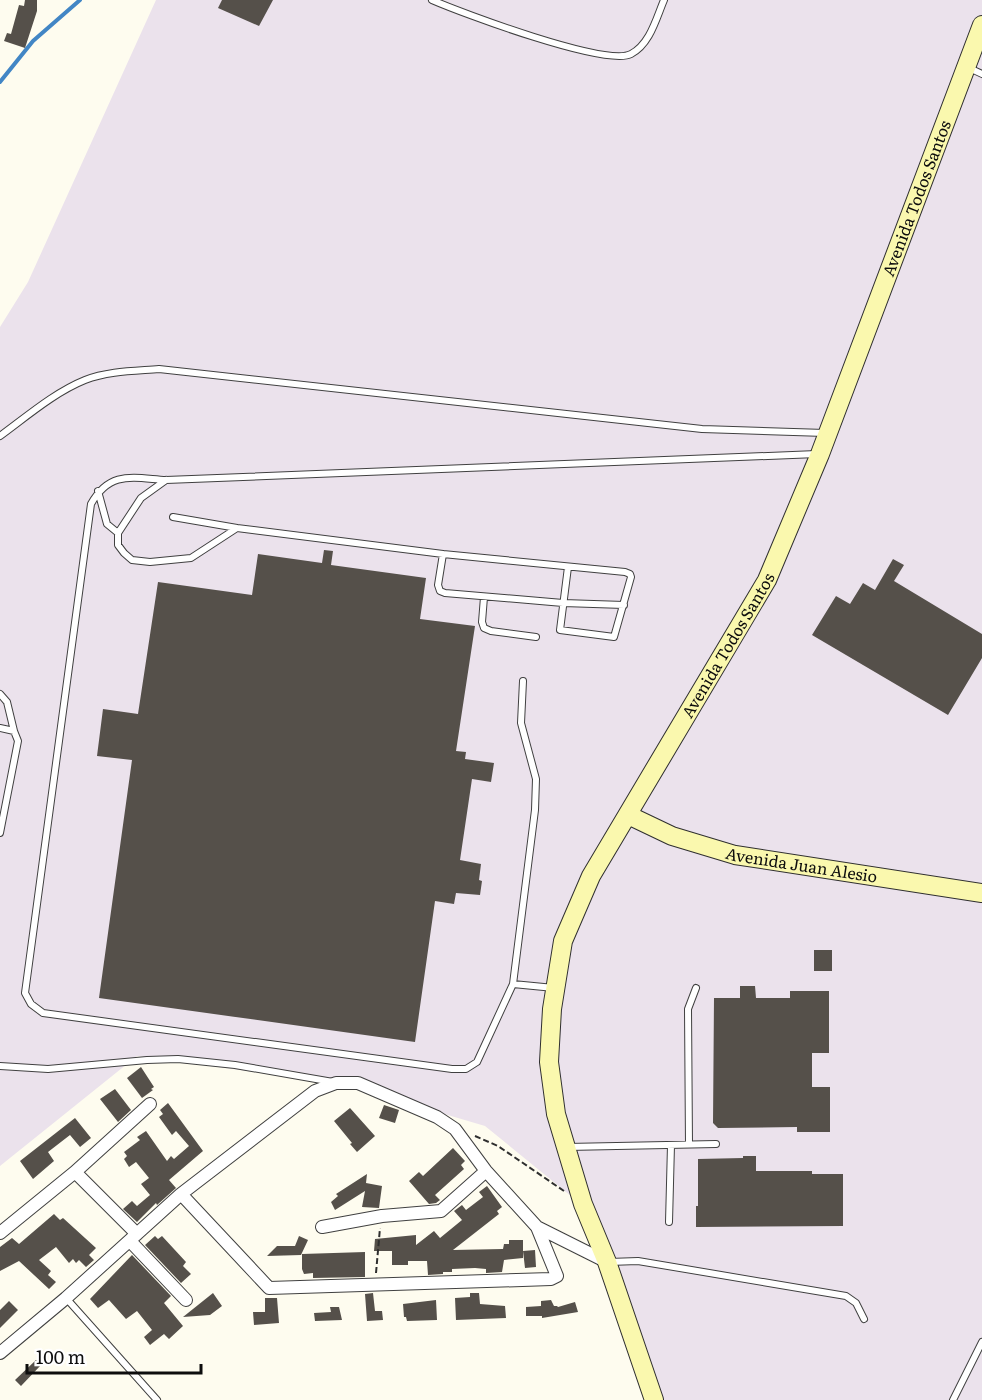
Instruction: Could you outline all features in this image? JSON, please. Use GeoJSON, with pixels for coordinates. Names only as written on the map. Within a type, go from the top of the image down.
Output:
{"type":"FeatureCollection","features":[{"type":"Feature","properties":{"kind":"street","name":"Avenida Todos Santos"},"geometry":{"type":"LineString","coordinates":[[654,1400],[607,1262],[583,1204],[556,1114],[549,1062],[552,1009],[563,941],[591,876],[767,579],[820,454],[974,70],[982,25]]}},
{"type":"Feature","properties":{"kind":"street","name":"Avenida Juan Alesio"},"geometry":{"type":"LineString","coordinates":[[628,815],[672,837],[735,855],[982,893]]}},
{"type":"Feature","properties":{"kind":"street"},"geometry":{"type":"LineString","coordinates":[[0,1353],[66,1298],[181,1194],[315,1091],[336,1083],[358,1083],[437,1118],[455,1130],[486,1171],[537,1227],[557,1276],[551,1279],[269,1288],[181,1194]]}},
{"type":"Feature","properties":{"kind":"street"},"geometry":{"type":"LineString","coordinates":[[0,1233],[75,1172],[150,1104]]}},
{"type":"Feature","properties":{"kind":"street"},"geometry":{"type":"LineString","coordinates":[[322,1227],[382,1216],[441,1211],[486,1171]]}},
{"type":"Feature","properties":{"kind":"street"},"geometry":{"type":"LineString","coordinates":[[75,1172],[134,1237],[186,1300]]}},
{"type":"Feature","properties":{"kind":"street"},"geometry":{"type":"LineString","coordinates":[[537,1227],[607,1262]]}},
{"type":"Feature","properties":{"kind":"lane"},"geometry":{"type":"LineString","coordinates":[[432,0],[491,22],[588,52],[613,57],[630,55],[644,45],[664,0]]}},
{"type":"Feature","properties":{"kind":"lane"},"geometry":{"type":"LineString","coordinates":[[0,436],[45,403],[86,380],[121,372],[159,369],[702,429],[828,433]]}},
{"type":"Feature","properties":{"kind":"lane"},"geometry":{"type":"LineString","coordinates":[[523,681],[521,723],[536,779],[535,810],[513,984],[477,1062],[466,1069],[452,1069],[43,1012],[31,1004],[25,993],[91,504],[98,491],[108,483],[126,477],[166,480],[820,454]]}},
{"type":"Feature","properties":{"kind":"lane"},"geometry":{"type":"LineString","coordinates":[[166,480],[141,498],[118,533],[118,545],[132,560],[150,562],[191,558],[237,528]]}},
{"type":"Feature","properties":{"kind":"lane"},"geometry":{"type":"LineString","coordinates":[[98,491],[107,524],[118,533]]}},
{"type":"Feature","properties":{"kind":"lane"},"geometry":{"type":"LineString","coordinates":[[173,517],[237,528],[443,554],[630,573],[631,577],[616,635],[612,637],[560,630],[568,567]]}},
{"type":"Feature","properties":{"kind":"lane"},"geometry":{"type":"LineString","coordinates":[[443,554],[438,585],[440,591],[484,597],[624,605]]}},
{"type":"Feature","properties":{"kind":"lane"},"geometry":{"type":"LineString","coordinates":[[484,597],[482,622],[484,628],[536,637]]}},
{"type":"Feature","properties":{"kind":"lane"},"geometry":{"type":"LineString","coordinates":[[0,694],[7,702],[18,741],[0,833]]}},
{"type":"Feature","properties":{"kind":"lane"},"geometry":{"type":"LineString","coordinates":[[0,728],[14,731]]}},
{"type":"Feature","properties":{"kind":"lane"},"geometry":{"type":"LineString","coordinates":[[513,984],[555,988]]}},
{"type":"Feature","properties":{"kind":"lane"},"geometry":{"type":"LineString","coordinates":[[689,1144],[688,1009],[696,988]]}},
{"type":"Feature","properties":{"kind":"lane"},"geometry":{"type":"LineString","coordinates":[[0,1066],[48,1069],[178,1059],[235,1065],[336,1083]]}},
{"type":"Feature","properties":{"kind":"lane"},"geometry":{"type":"LineString","coordinates":[[566,1147],[716,1144]]}},
{"type":"Feature","properties":{"kind":"lane"},"geometry":{"type":"LineString","coordinates":[[669,1222],[671,1145]]}},
{"type":"Feature","properties":{"kind":"lane"},"geometry":{"type":"LineString","coordinates":[[607,1262],[638,1261],[846,1296],[856,1303],[864,1319]]}},
{"type":"Feature","properties":{"kind":"lane"},"geometry":{"type":"LineString","coordinates":[[66,1298],[157,1400]]}},
{"type":"Feature","properties":{"kind":"lane"},"geometry":{"type":"LineString","coordinates":[[953,1400],[982,1342]]}},
{"type":"Feature","properties":{"kind":"path"},"geometry":{"type":"LineString","coordinates":[[455,1130],[498,1146],[564,1191]]}},
{"type":"Feature","properties":{"kind":"path"},"geometry":{"type":"LineString","coordinates":[[375,1286],[382,1216]]}},
{"type":"Feature","properties":{"kind":"shaded area"},"geometry":{"type":"Polygon","coordinates":[[[156,0],[982,0],[982,1400],[655,1400],[593,1214],[485,1126],[343,1084],[137,1056],[0,1166],[0,327],[28,282],[156,0]]]}},
{"type":"Feature","properties":{"kind":"building"},"geometry":{"type":"Polygon","coordinates":[[[25,0],[37,0],[37,11],[25,48],[4,41],[7,33],[11,34],[19,5],[24,6],[25,0]]]}},
{"type":"Feature","properties":{"kind":"building"},"geometry":{"type":"Polygon","coordinates":[[[222,0],[273,0],[259,26],[218,8],[222,0]]]}},
{"type":"Feature","properties":{"kind":"building"},"geometry":{"type":"Polygon","coordinates":[[[324,550],[333,551],[331,565],[426,578],[420,619],[475,626],[456,751],[466,752],[465,759],[494,763],[491,782],[472,779],[460,860],[481,864],[480,895],[456,893],[454,904],[435,901],[415,1042],[99,998],[132,760],[97,756],[103,709],[138,714],[158,582],[252,595],[258,554],[322,563],[324,550]]]}},
{"type":"Feature","properties":{"kind":"building"},"geometry":{"type":"Polygon","coordinates":[[[893,559],[904,565],[894,581],[982,634],[982,658],[948,715],[812,635],[836,596],[850,604],[863,583],[875,590],[893,559]]]}},
{"type":"Feature","properties":{"kind":"building"},"geometry":{"type":"Polygon","coordinates":[[[814,950],[832,950],[832,971],[814,971],[814,950]]]}},
{"type":"Feature","properties":{"kind":"building"},"geometry":{"type":"Polygon","coordinates":[[[740,986],[755,986],[756,998],[790,998],[790,991],[829,991],[829,1053],[812,1053],[812,1087],[830,1087],[830,1132],[797,1132],[797,1127],[718,1128],[713,1123],[714,998],[740,998],[740,986]]]}},
{"type":"Feature","properties":{"kind":"building"},"geometry":{"type":"Polygon","coordinates":[[[141,1067],[154,1087],[142,1098],[127,1078],[141,1067]]]}},
{"type":"Feature","properties":{"kind":"building"},"geometry":{"type":"Polygon","coordinates":[[[115,1089],[131,1110],[118,1122],[100,1099],[115,1089]]]}},
{"type":"Feature","properties":{"kind":"building"},"geometry":{"type":"Polygon","coordinates":[[[168,1103],[203,1151],[169,1180],[176,1188],[157,1205],[156,1203],[137,1222],[123,1209],[132,1201],[137,1206],[150,1195],[141,1184],[149,1178],[136,1162],[129,1167],[124,1159],[127,1156],[124,1152],[140,1140],[137,1137],[146,1131],[167,1161],[171,1156],[174,1159],[189,1146],[176,1131],[172,1135],[159,1117],[163,1114],[160,1110],[168,1103]]]}},
{"type":"Feature","properties":{"kind":"building"},"geometry":{"type":"Polygon","coordinates":[[[384,1105],[399,1110],[395,1123],[379,1118],[384,1105]]]}},
{"type":"Feature","properties":{"kind":"building"},"geometry":{"type":"Polygon","coordinates":[[[350,1108],[375,1136],[357,1152],[334,1121],[350,1108]]]}},
{"type":"Feature","properties":{"kind":"building"},"geometry":{"type":"Polygon","coordinates":[[[75,1118],[91,1138],[80,1147],[70,1135],[48,1152],[54,1161],[33,1179],[20,1161],[75,1118]]]}},
{"type":"Feature","properties":{"kind":"building"},"geometry":{"type":"Polygon","coordinates":[[[453,1148],[465,1161],[461,1165],[464,1169],[435,1195],[440,1200],[429,1204],[409,1181],[419,1172],[423,1176],[453,1148]]]}},
{"type":"Feature","properties":{"kind":"building"},"geometry":{"type":"Polygon","coordinates":[[[743,1156],[756,1156],[756,1171],[812,1171],[812,1174],[843,1174],[843,1226],[696,1227],[698,1159],[743,1158],[743,1156]]]}},
{"type":"Feature","properties":{"kind":"building"},"geometry":{"type":"Polygon","coordinates":[[[367,1174],[366,1183],[382,1186],[379,1208],[362,1207],[365,1191],[335,1210],[331,1202],[338,1196],[336,1194],[367,1174]]]}},
{"type":"Feature","properties":{"kind":"building"},"geometry":{"type":"Polygon","coordinates":[[[487,1186],[502,1207],[497,1211],[499,1214],[453,1250],[503,1249],[504,1244],[509,1244],[509,1240],[523,1240],[523,1258],[504,1260],[502,1272],[486,1273],[486,1269],[475,1268],[452,1269],[452,1272],[428,1275],[427,1261],[408,1261],[408,1265],[392,1265],[392,1251],[374,1251],[375,1239],[416,1235],[416,1245],[434,1231],[440,1238],[462,1220],[454,1211],[462,1205],[466,1210],[483,1197],[479,1192],[487,1186]]]}},
{"type":"Feature","properties":{"kind":"building"},"geometry":{"type":"Polygon","coordinates":[[[54,1214],[60,1220],[63,1218],[96,1248],[89,1255],[94,1260],[86,1267],[79,1260],[76,1263],[73,1259],[69,1263],[56,1247],[39,1260],[51,1271],[48,1275],[56,1282],[49,1289],[19,1261],[0,1271],[0,1247],[12,1238],[19,1244],[54,1214]]]}},
{"type":"Feature","properties":{"kind":"building"},"geometry":{"type":"Polygon","coordinates":[[[155,1236],[158,1239],[162,1236],[186,1262],[183,1266],[191,1274],[181,1283],[145,1245],[155,1236]]]}},
{"type":"Feature","properties":{"kind":"building"},"geometry":{"type":"Polygon","coordinates":[[[299,1236],[308,1240],[301,1255],[267,1256],[277,1246],[295,1246],[299,1236]]]}},
{"type":"Feature","properties":{"kind":"building"},"geometry":{"type":"Polygon","coordinates":[[[535,1250],[536,1267],[525,1268],[523,1251],[535,1250]]]}},
{"type":"Feature","properties":{"kind":"building"},"geometry":{"type":"Polygon","coordinates":[[[365,1252],[365,1277],[313,1278],[313,1273],[304,1274],[302,1269],[302,1254],[365,1252]]]}},
{"type":"Feature","properties":{"kind":"building"},"geometry":{"type":"Polygon","coordinates":[[[132,1255],[171,1296],[164,1303],[183,1326],[169,1339],[164,1334],[150,1345],[144,1337],[152,1330],[137,1311],[126,1319],[109,1300],[98,1308],[90,1299],[132,1255]]]}},
{"type":"Feature","properties":{"kind":"building"},"geometry":{"type":"Polygon","coordinates":[[[213,1293],[222,1306],[210,1315],[183,1317],[213,1293]]]}},
{"type":"Feature","properties":{"kind":"building"},"geometry":{"type":"Polygon","coordinates":[[[373,1293],[375,1311],[382,1311],[383,1320],[367,1321],[365,1294],[373,1293]]]}},
{"type":"Feature","properties":{"kind":"building"},"geometry":{"type":"Polygon","coordinates":[[[470,1293],[479,1293],[480,1304],[505,1306],[506,1318],[456,1320],[455,1298],[470,1297],[470,1293]]]}},
{"type":"Feature","properties":{"kind":"building"},"geometry":{"type":"Polygon","coordinates":[[[265,1298],[277,1298],[279,1323],[254,1325],[253,1312],[265,1312],[265,1298]]]}},
{"type":"Feature","properties":{"kind":"building"},"geometry":{"type":"Polygon","coordinates":[[[436,1300],[437,1320],[407,1321],[404,1317],[403,1304],[436,1300]]]}},
{"type":"Feature","properties":{"kind":"building"},"geometry":{"type":"Polygon","coordinates":[[[551,1300],[554,1306],[558,1307],[575,1302],[578,1312],[542,1318],[542,1316],[526,1316],[526,1307],[541,1306],[541,1301],[551,1300]]]}},
{"type":"Feature","properties":{"kind":"building"},"geometry":{"type":"Polygon","coordinates":[[[9,1301],[18,1310],[0,1328],[0,1310],[9,1301]]]}},
{"type":"Feature","properties":{"kind":"building"},"geometry":{"type":"Polygon","coordinates":[[[330,1307],[339,1307],[342,1320],[315,1321],[314,1313],[331,1312],[330,1307]]]}},
{"type":"Feature","properties":{"kind":"building"},"geometry":{"type":"Polygon","coordinates":[[[36,1360],[41,1365],[21,1386],[15,1380],[36,1360]]]}},
{"type":"Feature","properties":{"kind":"waterway"},"geometry":{"type":"LineString","coordinates":[[0,82],[33,41],[80,0]]}}]}
